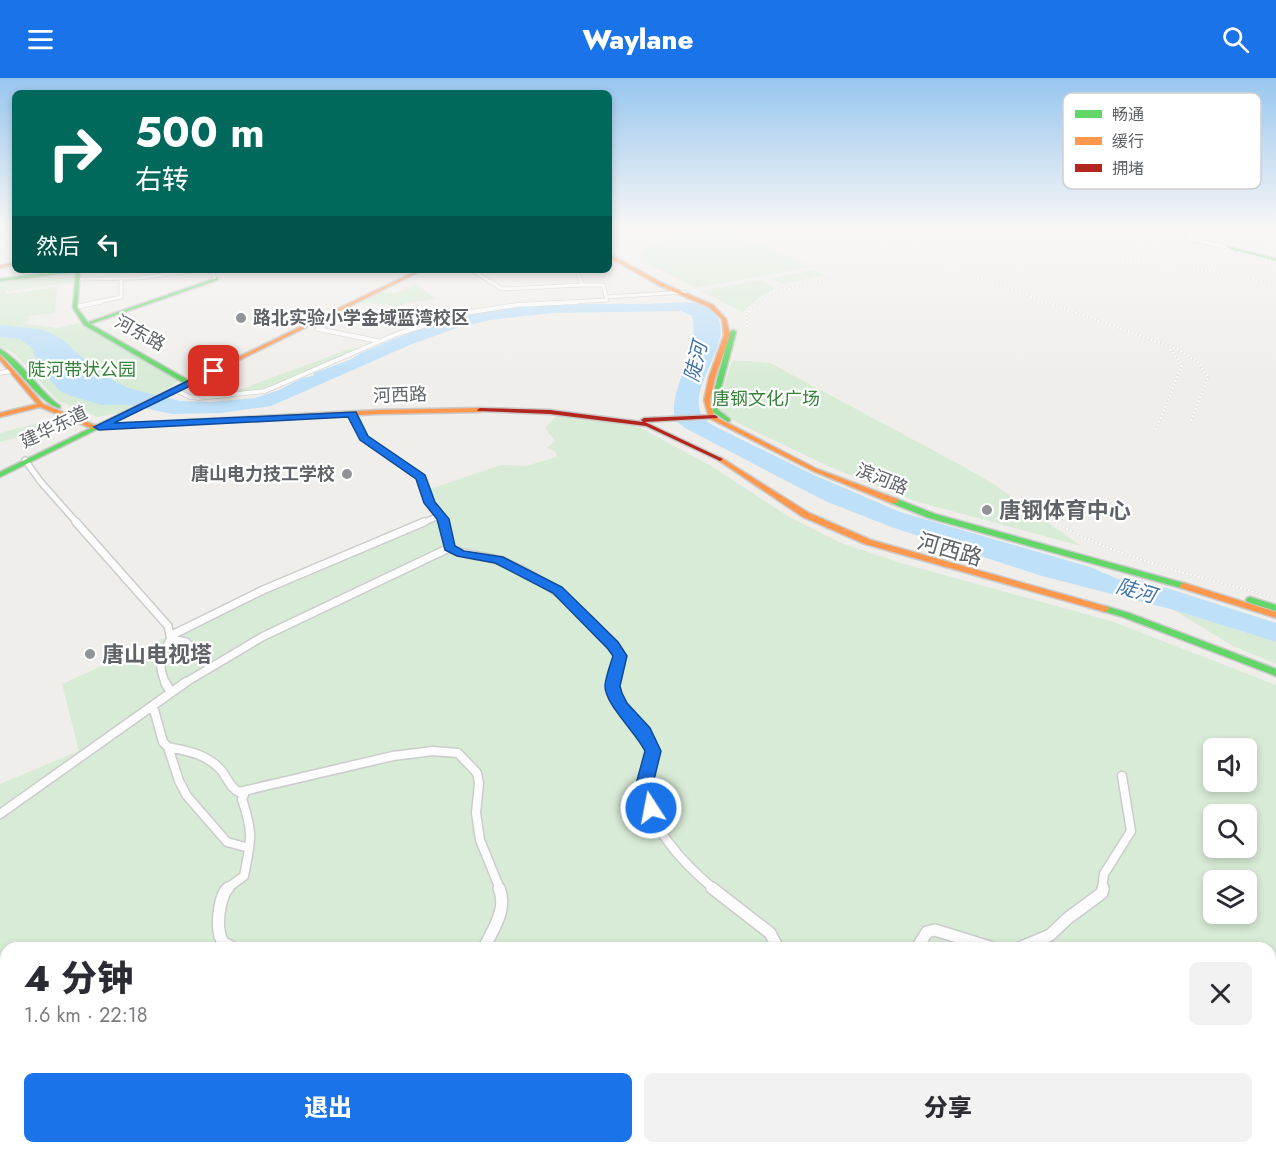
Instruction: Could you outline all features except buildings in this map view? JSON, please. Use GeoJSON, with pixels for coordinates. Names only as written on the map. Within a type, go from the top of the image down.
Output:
{"type":"FeatureCollection","features":[{"type":"Feature","properties":{"kind":"main road"},"geometry":{"type":"LineString","coordinates":[[1,280],[29,277]]}},
{"type":"Feature","properties":{"kind":"main road","name":"河东路"},"geometry":{"type":"LineString","coordinates":[[80,277],[75,308],[86,324],[190,381]]}},
{"type":"Feature","properties":{"kind":"main road"},"geometry":{"type":"LineString","coordinates":[[80,306],[81,277]]}},
{"type":"Feature","properties":{"kind":"main road"},"geometry":{"type":"LineString","coordinates":[[190,381],[404,277]]}},
{"type":"Feature","properties":{"kind":"main road"},"geometry":{"type":"LineString","coordinates":[[171,392],[404,277]]}},
{"type":"Feature","properties":{"kind":"main road"},"geometry":{"type":"LineString","coordinates":[[630,421],[713,417],[715,399],[731,344],[733,328],[722,309],[683,293],[654,277]]}},
{"type":"Feature","properties":{"kind":"main road"},"geometry":{"type":"LineString","coordinates":[[91,323],[215,279]]}},
{"type":"Feature","properties":{"kind":"main road","name":"河东路"},"geometry":{"type":"LineString","coordinates":[[80,306],[91,323],[190,381]]}},
{"type":"Feature","properties":{"kind":"main road","name":"河西路"},"geometry":{"type":"LineString","coordinates":[[0,351],[10,357],[51,404],[96,426]]}},
{"type":"Feature","properties":{"kind":"main road","name":"河西路"},"geometry":{"type":"LineString","coordinates":[[0,357],[5,370],[41,405],[96,426],[352,414],[532,410],[655,426],[710,453],[807,514],[868,542],[1126,615],[1276,675]]}},
{"type":"Feature","properties":{"kind":"main road","name":"建华东道"},"geometry":{"type":"LineString","coordinates":[[0,473],[171,392]]}},
{"type":"Feature","properties":{"kind":"main road"},"geometry":{"type":"LineString","coordinates":[[0,415],[41,405]]}},
{"type":"Feature","properties":{"kind":"main road","name":"滨河路"},"geometry":{"type":"LineString","coordinates":[[713,417],[817,466],[922,508],[1276,608]]}},
{"type":"Feature","properties":{"kind":"main road","name":"滨河路"},"geometry":{"type":"LineString","coordinates":[[713,417],[815,470],[914,510],[1175,583],[1276,615]]}},
{"type":"Feature","properties":{"kind":"street"},"geometry":{"type":"LineString","coordinates":[[115,277],[129,277]]}},
{"type":"Feature","properties":{"kind":"street"},"geometry":{"type":"LineString","coordinates":[[171,392],[199,398],[257,393],[416,327],[465,313],[501,307],[607,300],[603,285],[502,289],[484,277]]}},
{"type":"Feature","properties":{"kind":"street"},"geometry":{"type":"LineString","coordinates":[[579,277],[582,285]]}},
{"type":"Feature","properties":{"kind":"street"},"geometry":{"type":"LineString","coordinates":[[80,306],[121,297],[121,278]]}},
{"type":"Feature","properties":{"kind":"street"},"geometry":{"type":"LineString","coordinates":[[547,287],[549,303]]}},
{"type":"Feature","properties":{"kind":"street"},"geometry":{"type":"LineString","coordinates":[[606,297],[683,293]]}},
{"type":"Feature","properties":{"kind":"street"},"geometry":{"type":"LineString","coordinates":[[319,319],[333,321],[318,329],[381,341]]}},
{"type":"Feature","properties":{"kind":"street"},"geometry":{"type":"LineString","coordinates":[[352,414],[364,438],[421,478],[430,503],[441,515],[449,548],[461,554],[498,560],[558,590],[613,645],[620,656],[613,686],[615,693],[621,706],[644,733],[653,751],[644,784],[665,842],[687,868],[770,933],[775,942]]}},
{"type":"Feature","properties":{"kind":"street"},"geometry":{"type":"LineString","coordinates":[[25,461],[168,626],[171,637]]}},
{"type":"Feature","properties":{"kind":"street"},"geometry":{"type":"LineString","coordinates":[[170,690],[158,664],[159,657],[171,637],[263,590],[441,515]]}},
{"type":"Feature","properties":{"kind":"street"},"geometry":{"type":"LineString","coordinates":[[0,814],[153,705],[170,690],[209,666],[282,627],[449,548]]}},
{"type":"Feature","properties":{"kind":"street"},"geometry":{"type":"LineString","coordinates":[[171,637],[186,642],[209,666]]}},
{"type":"Feature","properties":{"kind":"street"},"geometry":{"type":"LineString","coordinates":[[153,705],[163,742],[168,747],[179,781],[187,796],[227,842],[249,848]]}},
{"type":"Feature","properties":{"kind":"street"},"geometry":{"type":"LineString","coordinates":[[168,747],[194,751],[217,763],[234,790],[245,792],[393,756],[433,751],[458,753],[477,773],[480,840],[504,899],[502,909],[487,942]]}},
{"type":"Feature","properties":{"kind":"street"},"geometry":{"type":"LineString","coordinates":[[1033,942],[1050,935],[1068,918],[1102,893],[1104,874],[1131,831],[1122,776]]}},
{"type":"Feature","properties":{"kind":"street"},"geometry":{"type":"LineString","coordinates":[[223,942],[220,936],[219,909],[225,890],[244,876],[249,848],[251,825],[242,799],[245,792]]}},
{"type":"Feature","properties":{"kind":"street"},"geometry":{"type":"LineString","coordinates":[[921,942],[927,932],[935,930],[974,942]]}},
{"type":"Feature","properties":{"kind":"green space","name":"陡河带状公园"},"geometry":{"type":"Polygon","coordinates":[[[35,277],[74,277],[73,283],[6,291],[6,294],[57,287],[55,313],[29,316],[28,323],[25,324],[58,328],[78,323],[178,381],[171,387],[118,413],[98,417],[58,401],[14,353],[0,347],[0,281],[35,277]]]}},
{"type":"Feature","properties":{"kind":"green space"},"geometry":{"type":"Polygon","coordinates":[[[675,277],[755,277],[696,288],[675,277]]]}},
{"type":"Feature","properties":{"kind":"green space"},"geometry":{"type":"Polygon","coordinates":[[[777,277],[816,277],[783,284],[768,279],[777,277]]]}},
{"type":"Feature","properties":{"kind":"green space"},"geometry":{"type":"Polygon","coordinates":[[[759,280],[776,288],[761,296],[743,312],[701,291],[759,280]]]}},
{"type":"Feature","properties":{"kind":"green space"},"geometry":{"type":"Polygon","coordinates":[[[416,284],[436,299],[399,306],[359,302],[379,292],[396,293],[416,284]]]}},
{"type":"Feature","properties":{"kind":"green space"},"geometry":{"type":"Polygon","coordinates":[[[363,348],[268,388],[256,392],[223,396],[349,349],[363,348]]]}},
{"type":"Feature","properties":{"kind":"green space","name":"唐钢文化广场"},"geometry":{"type":"Polygon","coordinates":[[[732,360],[770,363],[992,483],[1081,546],[915,501],[830,467],[742,425],[724,415],[718,406],[732,360]]]}},
{"type":"Feature","properties":{"kind":"green space"},"geometry":{"type":"Polygon","coordinates":[[[558,414],[639,427],[711,466],[791,518],[841,543],[901,563],[1114,622],[1276,685],[1276,942],[0,942],[0,784],[79,751],[62,684],[334,562],[445,516],[430,489],[501,465],[526,466],[557,457],[556,452],[547,448],[555,441],[545,428],[558,414]]]}},
{"type":"Feature","properties":{"kind":"green space"},"geometry":{"type":"Polygon","coordinates":[[[57,418],[71,424],[0,442],[0,433],[57,418]]]}},
{"type":"Feature","properties":{"kind":"green space"},"geometry":{"type":"Polygon","coordinates":[[[1174,610],[1276,642],[1276,664],[1233,646],[1174,610]]]}},
{"type":"Feature","properties":{"kind":"water","name":"陡河"},"geometry":{"type":"Polygon","coordinates":[[[682,302],[705,307],[712,311],[719,321],[721,333],[718,345],[699,399],[702,416],[716,427],[814,475],[900,512],[1090,567],[1118,579],[1146,582],[1276,623],[1276,642],[1174,610],[1042,576],[894,528],[825,501],[685,428],[676,421],[675,398],[694,329],[692,316],[681,311],[551,313],[490,320],[457,328],[412,344],[271,406],[221,413],[172,414],[130,405],[101,405],[71,396],[60,391],[45,374],[33,353],[34,350],[20,339],[0,337],[0,325],[44,330],[62,339],[99,373],[128,388],[180,401],[211,402],[255,398],[279,390],[302,378],[313,376],[314,373],[408,334],[476,313],[541,305],[682,302]]]}},
{"type":"Feature","properties":{"kind":"railway"},"geometry":{"type":"LineString","coordinates":[[977,277],[1177,349],[1198,362],[1208,377],[1191,421]]}},
{"type":"Feature","properties":{"kind":"railway"},"geometry":{"type":"LineString","coordinates":[[1243,277],[1276,285]]}},
{"type":"Feature","properties":{"kind":"railway"},"geometry":{"type":"LineString","coordinates":[[747,327],[746,314],[766,294],[827,280]]}},
{"type":"Feature","properties":{"kind":"railway"},"geometry":{"type":"LineString","coordinates":[[1156,430],[1182,365],[1170,349]]}},
{"type":"Feature","properties":{"kind":"railway"},"geometry":{"type":"LineString","coordinates":[[1032,508],[1060,525],[1119,552],[1276,598]]}},
{"type":"Feature","properties":{"kind":"traffic: fast"},"geometry":{"type":"LineString","coordinates":[[0,280],[23,277]]}},
{"type":"Feature","properties":{"kind":"traffic: fast"},"geometry":{"type":"LineString","coordinates":[[78,277],[75,308],[86,324],[187,382],[193,381]]}},
{"type":"Feature","properties":{"kind":"traffic: fast"},"geometry":{"type":"LineString","coordinates":[[91,323],[215,279]]}},
{"type":"Feature","properties":{"kind":"traffic: fast"},"geometry":{"type":"LineString","coordinates":[[728,420],[715,411],[715,399],[733,332]]}},
{"type":"Feature","properties":{"kind":"traffic: fast"},"geometry":{"type":"LineString","coordinates":[[0,351],[58,407]]}},
{"type":"Feature","properties":{"kind":"traffic: fast"},"geometry":{"type":"LineString","coordinates":[[0,475],[227,364]]}},
{"type":"Feature","properties":{"kind":"traffic: fast"},"geometry":{"type":"LineString","coordinates":[[894,501],[932,516],[1184,586]]}},
{"type":"Feature","properties":{"kind":"traffic: fast"},"geometry":{"type":"LineString","coordinates":[[1250,600],[1276,608]]}},
{"type":"Feature","properties":{"kind":"traffic: fast"},"geometry":{"type":"LineString","coordinates":[[1105,609],[1276,673]]}},
{"type":"Feature","properties":{"kind":"traffic: slow"},"geometry":{"type":"LineString","coordinates":[[227,364],[406,277]]}},
{"type":"Feature","properties":{"kind":"traffic: slow"},"geometry":{"type":"LineString","coordinates":[[648,277],[711,306],[724,319],[727,335],[712,377],[707,400],[711,417],[815,470],[894,501]]}},
{"type":"Feature","properties":{"kind":"traffic: slow"},"geometry":{"type":"LineString","coordinates":[[0,357],[41,405],[93,427],[379,412],[480,410]]}},
{"type":"Feature","properties":{"kind":"traffic: slow"},"geometry":{"type":"LineString","coordinates":[[0,415],[41,405]]}},
{"type":"Feature","properties":{"kind":"traffic: slow"},"geometry":{"type":"LineString","coordinates":[[720,459],[806,515],[868,542],[1105,609]]}},
{"type":"Feature","properties":{"kind":"traffic: slow"},"geometry":{"type":"LineString","coordinates":[[1184,586],[1276,615]]}},
{"type":"Feature","properties":{"kind":"traffic: jam"},"geometry":{"type":"LineString","coordinates":[[480,410],[550,412],[647,424],[720,459]]}},
{"type":"Feature","properties":{"kind":"traffic: jam"},"geometry":{"type":"LineString","coordinates":[[644,420],[715,417]]}},
{"type":"Feature","properties":{"kind":"place","name":"路北实验小学金域蓝湾校区"},"geometry":{"type":"Point","coordinates":[241,318]}},
{"type":"Feature","properties":{"kind":"place","name":"唐山电力技工学校"},"geometry":{"type":"Point","coordinates":[347,474]}},
{"type":"Feature","properties":{"kind":"place","name":"唐钢体育中心"},"geometry":{"type":"Point","coordinates":[987,510]}},
{"type":"Feature","properties":{"kind":"place","name":"唐山电视塔"},"geometry":{"type":"Point","coordinates":[90,654]}},
{"type":"Feature","properties":{"kind":"route"},"geometry":{"type":"LineString","coordinates":[[214,371],[99,427],[352,414],[364,438],[421,478],[430,503],[443,519],[449,548],[461,554],[498,560],[558,590],[613,645],[620,656],[620,664],[613,686],[615,693],[621,706],[644,733],[653,751],[644,784],[651,808]]}}]}
